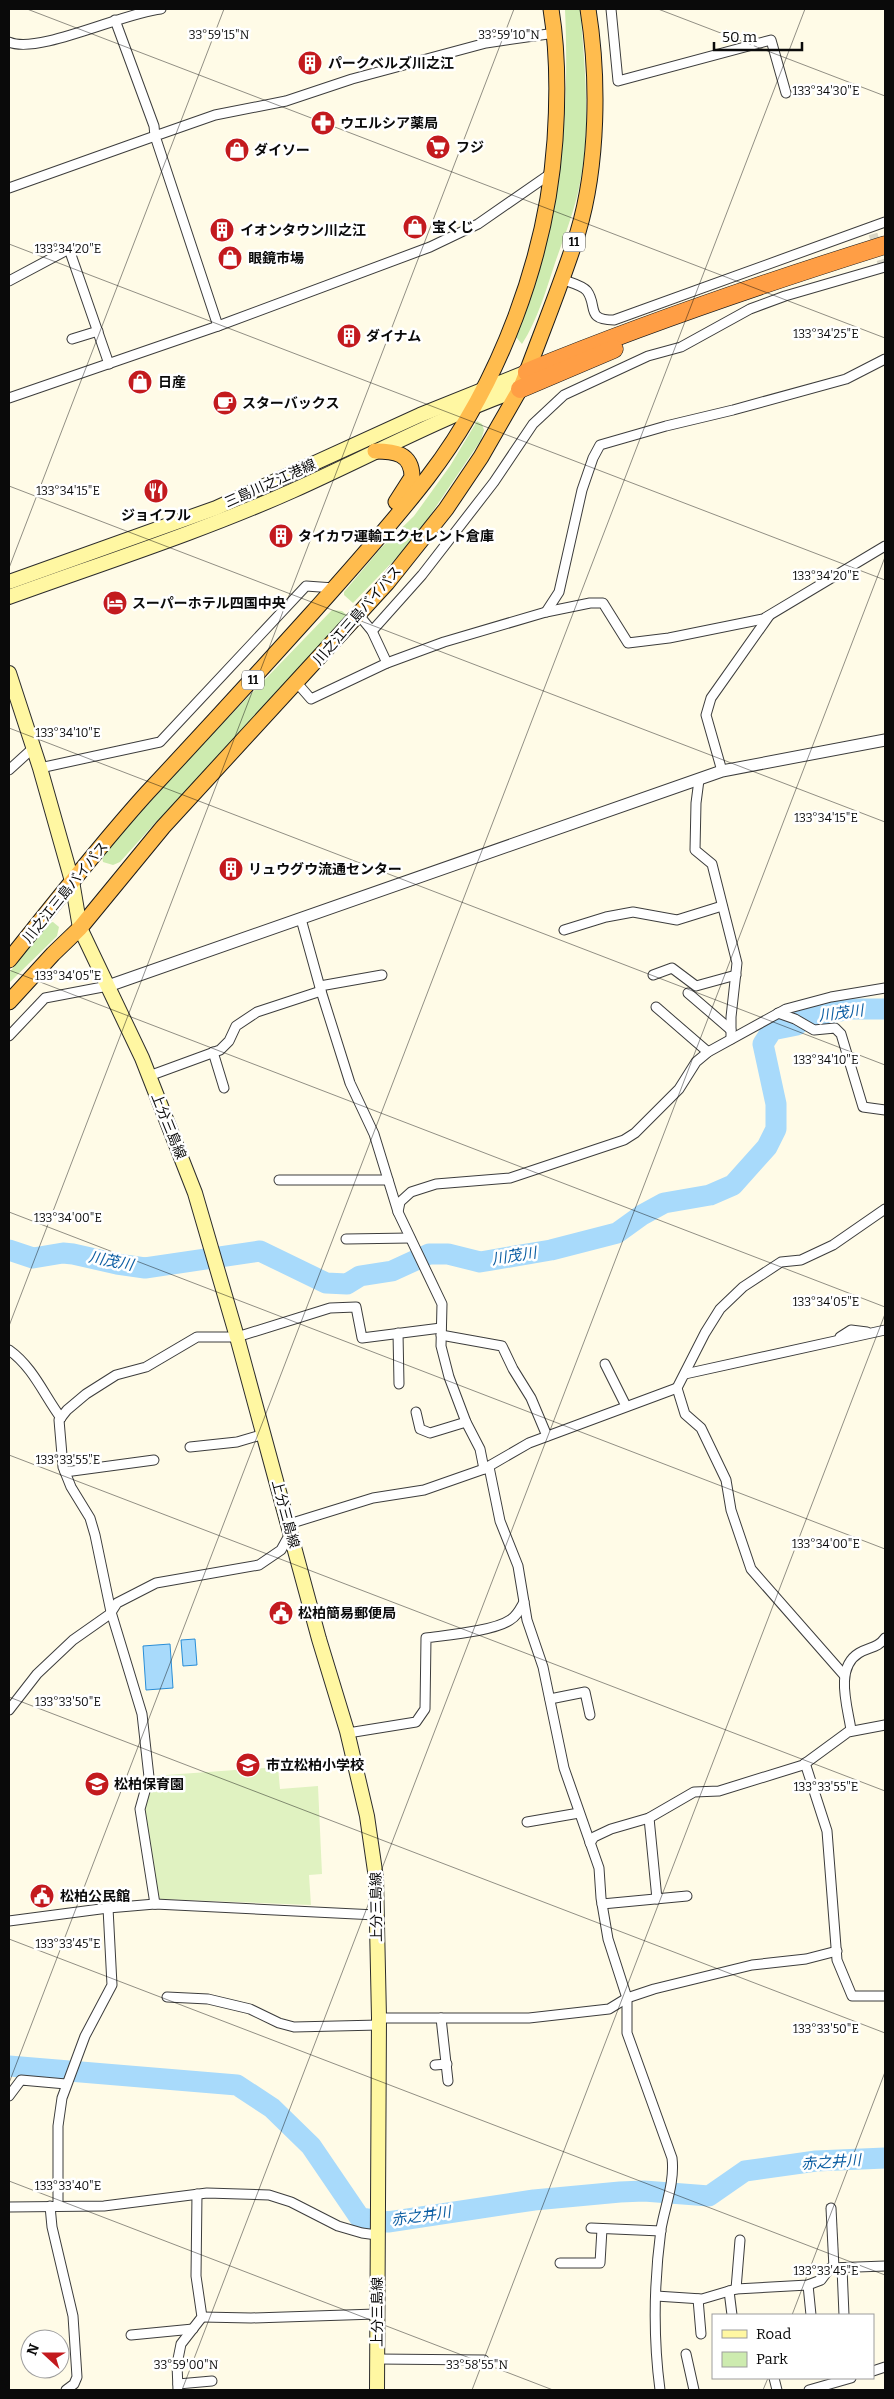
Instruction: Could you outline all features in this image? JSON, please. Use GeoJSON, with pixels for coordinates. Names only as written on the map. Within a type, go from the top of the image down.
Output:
{"type":"FeatureCollection","features":[{"type":"Feature","properties":{"kind":"highway","name":"川之江三島バイパス"},"geometry":{"type":"LineString","coordinates":[[9,960],[72,881],[145,796],[334,588],[429,475],[473,406],[502,350],[532,268],[553,172],[557,112],[555,33],[551,9]]}},
{"type":"Feature","properties":{"kind":"highway","name":"川之江三島バイパス"},"geometry":{"type":"LineString","coordinates":[[9,1002],[80,928],[163,827],[387,583],[446,509],[481,457],[520,389],[578,232],[586,198],[594,132],[594,73],[588,9]]}},
{"type":"Feature","properties":{"kind":"highway"},"geometry":{"type":"LineString","coordinates":[[520,389],[706,309],[811,268],[876,235]]}},
{"type":"Feature","properties":{"kind":"highway"},"geometry":{"type":"LineString","coordinates":[[526,372],[811,268]]}},
{"type":"Feature","properties":{"kind":"highway"},"geometry":{"type":"LineString","coordinates":[[334,588],[412,477],[412,468],[404,456],[394,451],[375,451]]}},
{"type":"Feature","properties":{"kind":"main road","name":"三島川之江港線"},"geometry":{"type":"LineString","coordinates":[[9,582],[216,508],[482,388],[526,372]]}},
{"type":"Feature","properties":{"kind":"main road","name":"三島川之江港線"},"geometry":{"type":"LineString","coordinates":[[9,597],[222,519],[292,491],[473,406],[520,389]]}},
{"type":"Feature","properties":{"kind":"main road","name":"上分三島線"},"geometry":{"type":"LineString","coordinates":[[9,673],[32,749],[40,768],[72,881],[80,928],[149,1076],[195,1193],[264,1434],[319,1639],[348,1733],[373,1847],[379,2022],[377,2390]]}},
{"type":"Feature","properties":{"kind":"street"},"geometry":{"type":"LineString","coordinates":[[9,42],[15,44],[42,43],[115,20],[161,9]]}},
{"type":"Feature","properties":{"kind":"street"},"geometry":{"type":"LineString","coordinates":[[611,9],[618,81],[771,40],[786,93]]}},
{"type":"Feature","properties":{"kind":"street"},"geometry":{"type":"LineString","coordinates":[[115,20],[154,126],[155,136],[218,326]]}},
{"type":"Feature","properties":{"kind":"street"},"geometry":{"type":"LineString","coordinates":[[9,188],[214,115],[286,101],[352,79],[486,43],[555,33]]}},
{"type":"Feature","properties":{"kind":"street"},"geometry":{"type":"LineString","coordinates":[[9,398],[218,326],[430,247],[478,224],[553,172]]}},
{"type":"Feature","properties":{"kind":"street"},"geometry":{"type":"LineString","coordinates":[[561,279],[586,290],[590,298],[591,309],[596,316],[604,320],[614,320],[876,235],[885,222]]}},
{"type":"Feature","properties":{"kind":"street"},"geometry":{"type":"LineString","coordinates":[[9,281],[69,249],[109,364]]}},
{"type":"Feature","properties":{"kind":"street"},"geometry":{"type":"LineString","coordinates":[[372,631],[422,575],[494,482],[533,424],[564,395],[648,356],[681,347],[750,309],[785,296],[884,266]]}},
{"type":"Feature","properties":{"kind":"street"},"geometry":{"type":"LineString","coordinates":[[72,339],[98,331]]}},
{"type":"Feature","properties":{"kind":"street"},"geometry":{"type":"LineString","coordinates":[[546,612],[559,592],[582,490],[593,458],[600,446],[666,426],[846,379],[885,359]]}},
{"type":"Feature","properties":{"kind":"street"},"geometry":{"type":"LineString","coordinates":[[297,683],[311,699],[387,663],[444,642],[546,612],[590,603],[603,603],[628,643],[669,638],[763,620],[885,546]]}},
{"type":"Feature","properties":{"kind":"street"},"geometry":{"type":"LineString","coordinates":[[40,768],[160,742],[306,586],[334,588]]}},
{"type":"Feature","properties":{"kind":"street"},"geometry":{"type":"LineString","coordinates":[[358,614],[372,631],[387,663]]}},
{"type":"Feature","properties":{"kind":"street"},"geometry":{"type":"LineString","coordinates":[[722,771],[706,710],[711,698],[769,615]]}},
{"type":"Feature","properties":{"kind":"street"},"geometry":{"type":"LineString","coordinates":[[9,1036],[45,998],[108,986],[722,771],[885,740]]}},
{"type":"Feature","properties":{"kind":"street"},"geometry":{"type":"LineString","coordinates":[[9,770],[32,749]]}},
{"type":"Feature","properties":{"kind":"street"},"geometry":{"type":"LineString","coordinates":[[699,780],[696,803],[695,850],[712,864],[737,963],[731,1035]]}},
{"type":"Feature","properties":{"kind":"street"},"geometry":{"type":"LineString","coordinates":[[564,930],[606,917],[633,912],[677,920],[722,906]]}},
{"type":"Feature","properties":{"kind":"street"},"geometry":{"type":"LineString","coordinates":[[301,919],[350,1083],[374,1134],[398,1212],[442,1304],[441,1346],[449,1377],[466,1422],[480,1449],[500,1521],[518,1566],[524,1602],[550,1699],[564,1768],[599,1868],[602,1904],[608,1939],[627,1998],[627,2033],[672,2158],[672,2179],[661,2231],[656,2296],[656,2361],[660,2390]]}},
{"type":"Feature","properties":{"kind":"street"},"geometry":{"type":"LineString","coordinates":[[653,975],[672,968],[696,986],[736,975]]}},
{"type":"Feature","properties":{"kind":"street"},"geometry":{"type":"LineString","coordinates":[[149,1076],[220,1050],[229,1041],[236,1026],[257,1012],[321,988],[382,975]]}},
{"type":"Feature","properties":{"kind":"street"},"geometry":{"type":"LineString","coordinates":[[398,1212],[400,1202],[412,1192],[436,1184],[510,1178],[624,1140],[635,1133],[679,1089],[696,1062],[731,1035],[786,1009],[831,997],[885,988]]}},
{"type":"Feature","properties":{"kind":"street"},"geometry":{"type":"LineString","coordinates":[[688,992],[731,1035]]}},
{"type":"Feature","properties":{"kind":"street"},"geometry":{"type":"LineString","coordinates":[[656,1007],[708,1052]]}},
{"type":"Feature","properties":{"kind":"street"},"geometry":{"type":"LineString","coordinates":[[778,1013],[795,1019],[814,1030],[835,1028],[841,1034],[863,1107],[885,1110]]}},
{"type":"Feature","properties":{"kind":"street"},"geometry":{"type":"LineString","coordinates":[[213,1052],[224,1088]]}},
{"type":"Feature","properties":{"kind":"street"},"geometry":{"type":"LineString","coordinates":[[279,1180],[388,1180]]}},
{"type":"Feature","properties":{"kind":"street"},"geometry":{"type":"LineString","coordinates":[[9,1710],[37,1674],[73,1640],[111,1612],[117,1603],[156,1583],[259,1565],[281,1550],[290,1528],[373,1498],[424,1490],[486,1468],[528,1443],[677,1388],[685,1374],[691,1356],[720,1309],[743,1287],[781,1262],[801,1260],[833,1245],[885,1209]]}},
{"type":"Feature","properties":{"kind":"street"},"geometry":{"type":"LineString","coordinates":[[346,1239],[410,1238]]}},
{"type":"Feature","properties":{"kind":"street"},"geometry":{"type":"LineString","coordinates":[[155,1904],[140,1809],[148,1777],[142,1714],[111,1612],[90,1518],[65,1472],[59,1420],[86,1394],[116,1375],[146,1367],[197,1337],[237,1337],[330,1308],[348,1306],[356,1307],[362,1338],[398,1333],[441,1332],[502,1346],[513,1369],[532,1398],[547,1436]]}},
{"type":"Feature","properties":{"kind":"street"},"geometry":{"type":"LineString","coordinates":[[685,1374],[885,1330]]}},
{"type":"Feature","properties":{"kind":"street"},"geometry":{"type":"LineString","coordinates":[[398,1333],[399,1384]]}},
{"type":"Feature","properties":{"kind":"street"},"geometry":{"type":"LineString","coordinates":[[9,1350],[31,1370],[45,1396],[61,1418]]}},
{"type":"Feature","properties":{"kind":"street"},"geometry":{"type":"LineString","coordinates":[[605,1364],[626,1406]]}},
{"type":"Feature","properties":{"kind":"street"},"geometry":{"type":"LineString","coordinates":[[677,1388],[685,1414],[701,1428],[726,1480],[731,1510],[751,1569],[844,1675],[851,1730]]}},
{"type":"Feature","properties":{"kind":"street"},"geometry":{"type":"LineString","coordinates":[[416,1412],[420,1429],[430,1433],[466,1422]]}},
{"type":"Feature","properties":{"kind":"street"},"geometry":{"type":"LineString","coordinates":[[190,1447],[237,1442],[264,1434]]}},
{"type":"Feature","properties":{"kind":"street"},"geometry":{"type":"LineString","coordinates":[[65,1472],[154,1460]]}},
{"type":"Feature","properties":{"kind":"street"},"geometry":{"type":"LineString","coordinates":[[348,1733],[416,1722],[423,1716],[425,1709],[426,1638],[498,1626],[510,1621],[519,1612],[524,1602]]}},
{"type":"Feature","properties":{"kind":"street"},"geometry":{"type":"LineString","coordinates":[[844,1675],[854,1657],[877,1646],[885,1638]]}},
{"type":"Feature","properties":{"kind":"street"},"geometry":{"type":"LineString","coordinates":[[550,1699],[585,1692],[590,1715]]}},
{"type":"Feature","properties":{"kind":"street"},"geometry":{"type":"LineString","coordinates":[[590,1843],[594,1837],[610,1829],[649,1818],[694,1792],[719,1791],[805,1764],[851,1730],[885,1725]]}},
{"type":"Feature","properties":{"kind":"street"},"geometry":{"type":"LineString","coordinates":[[805,1764],[827,1831],[838,1960],[852,1996],[885,1996]]}},
{"type":"Feature","properties":{"kind":"street"},"geometry":{"type":"LineString","coordinates":[[527,1822],[579,1813]]}},
{"type":"Feature","properties":{"kind":"street"},"geometry":{"type":"LineString","coordinates":[[649,1818],[657,1899]]}},
{"type":"Feature","properties":{"kind":"street"},"geometry":{"type":"LineString","coordinates":[[602,1904],[687,1896]]}},
{"type":"Feature","properties":{"kind":"street"},"geometry":{"type":"LineString","coordinates":[[9,1921],[155,1904],[208,1905],[376,1915]]}},
{"type":"Feature","properties":{"kind":"street"},"geometry":{"type":"LineString","coordinates":[[66,2390],[74,2384],[77,2377],[73,2316],[52,2227],[58,2126],[66,2084],[85,2036],[112,1985],[108,1908]]}},
{"type":"Feature","properties":{"kind":"street"},"geometry":{"type":"LineString","coordinates":[[167,1997],[208,1999],[250,2009],[279,2023],[294,2027],[441,2018],[529,2018],[609,2009],[627,1998],[752,1965],[806,1959],[837,1951]]}},
{"type":"Feature","properties":{"kind":"street"},"geometry":{"type":"LineString","coordinates":[[441,2018],[448,2081]]}},
{"type":"Feature","properties":{"kind":"street"},"geometry":{"type":"LineString","coordinates":[[435,2066],[447,2064]]}},
{"type":"Feature","properties":{"kind":"street"},"geometry":{"type":"LineString","coordinates":[[9,2096],[21,2080],[66,2084]]}},
{"type":"Feature","properties":{"kind":"street"},"geometry":{"type":"LineString","coordinates":[[197,2194],[196,2276],[202,2317],[180,2344],[178,2387],[212,2381]]}},
{"type":"Feature","properties":{"kind":"street"},"geometry":{"type":"LineString","coordinates":[[9,2207],[104,2206],[197,2194],[269,2195],[291,2202],[338,2226],[362,2234],[377,2235]]}},
{"type":"Feature","properties":{"kind":"street"},"geometry":{"type":"LineString","coordinates":[[831,2208],[844,2314]]}},
{"type":"Feature","properties":{"kind":"street"},"geometry":{"type":"LineString","coordinates":[[591,2228],[661,2231]]}},
{"type":"Feature","properties":{"kind":"street"},"geometry":{"type":"LineString","coordinates":[[560,2263],[600,2263],[602,2229]]}},
{"type":"Feature","properties":{"kind":"street"},"geometry":{"type":"LineString","coordinates":[[732,2314],[732,2290],[740,2240]]}},
{"type":"Feature","properties":{"kind":"street"},"geometry":{"type":"LineString","coordinates":[[656,2296],[698,2299],[732,2290],[808,2285],[820,2280],[830,2268],[885,2266]]}},
{"type":"Feature","properties":{"kind":"street"},"geometry":{"type":"LineString","coordinates":[[808,2285],[811,2314]]}},
{"type":"Feature","properties":{"kind":"street"},"geometry":{"type":"LineString","coordinates":[[698,2299],[701,2334]]}},
{"type":"Feature","properties":{"kind":"street"},"geometry":{"type":"LineString","coordinates":[[202,2317],[251,2318],[376,2314]]}},
{"type":"Feature","properties":{"kind":"street"},"geometry":{"type":"LineString","coordinates":[[131,2335],[193,2329]]}},
{"type":"Feature","properties":{"kind":"street"},"geometry":{"type":"LineString","coordinates":[[686,2354],[694,2390]]}},
{"type":"Feature","properties":{"kind":"street"},"geometry":{"type":"LineString","coordinates":[[376,2359],[484,2360]]}},
{"type":"Feature","properties":{"kind":"street"},"geometry":{"type":"LineString","coordinates":[[809,2390],[847,2379]]}},
{"type":"Feature","properties":{"kind":"green space"},"geometry":{"type":"Polygon","coordinates":[[[565,9],[580,9],[586,96],[583,161],[578,193],[569,223],[533,325],[522,344],[516,337],[532,293],[543,253],[559,174],[566,93],[565,9]]]}},
{"type":"Feature","properties":{"kind":"green space"},"geometry":{"type":"Polygon","coordinates":[[[477,421],[482,424],[484,430],[481,440],[429,517],[401,553],[353,603],[344,595],[344,592],[381,548],[414,516],[450,466],[477,421]]]}},
{"type":"Feature","properties":{"kind":"green space"},"geometry":{"type":"Polygon","coordinates":[[[332,610],[342,611],[348,616],[197,783],[155,823],[120,862],[113,865],[103,862],[102,856],[106,851],[195,752],[332,610]]]}},
{"type":"Feature","properties":{"kind":"green space"},"geometry":{"type":"Polygon","coordinates":[[[53,922],[59,927],[57,936],[9,983],[9,973],[48,923],[53,922]]]}},
{"type":"Feature","properties":{"kind":"green space"},"geometry":{"type":"Polygon","coordinates":[[[278,1767],[280,1789],[318,1786],[322,1874],[309,1875],[311,1905],[160,1899],[157,1895],[144,1812],[152,1776],[278,1767]]]}},
{"type":"Feature","properties":{"kind":"water"},"geometry":{"type":"Polygon","coordinates":[[[195,1639],[197,1665],[183,1666],[181,1640],[195,1639]]]}},
{"type":"Feature","properties":{"kind":"water"},"geometry":{"type":"Polygon","coordinates":[[[170,1644],[173,1688],[146,1690],[143,1646],[170,1644]]]}},
{"type":"Feature","properties":{"kind":"waterway","name":"川茂川"},"geometry":{"type":"LineString","coordinates":[[9,1250],[33,1258],[63,1253],[145,1268],[260,1251],[326,1283],[347,1284],[360,1276],[392,1271],[429,1254],[448,1254],[480,1262],[551,1250],[617,1233],[642,1215],[664,1203],[710,1195],[733,1185],[767,1147],[776,1129],[776,1104],[763,1044],[772,1030],[797,1025],[803,1018],[851,1009],[885,1009]]}},
{"type":"Feature","properties":{"kind":"waterway","name":"赤之井川"},"geometry":{"type":"LineString","coordinates":[[9,2066],[237,2085],[272,2108],[311,2146],[360,2218],[388,2222],[534,2200],[620,2192],[644,2191],[709,2196],[745,2171],[816,2161],[885,2158]]}},
{"type":"Feature","properties":{"kind":"tunnel"},"geometry":{"type":"LineString","coordinates":[[873,234],[882,263]]}},
{"type":"Feature","properties":{"kind":"place","name":"パークベルズ川之江"},"geometry":{"type":"Point","coordinates":[310,63]}},
{"type":"Feature","properties":{"kind":"place","name":"ウエルシア薬局"},"geometry":{"type":"Point","coordinates":[323,123]}},
{"type":"Feature","properties":{"kind":"place","name":"フジ"},"geometry":{"type":"Point","coordinates":[438,147]}},
{"type":"Feature","properties":{"kind":"place","name":"ダイソー"},"geometry":{"type":"Point","coordinates":[237,150]}},
{"type":"Feature","properties":{"kind":"place","name":"宝くじ"},"geometry":{"type":"Point","coordinates":[415,227]}},
{"type":"Feature","properties":{"kind":"place","name":"イオンタウン川之江"},"geometry":{"type":"Point","coordinates":[222,230]}},
{"type":"Feature","properties":{"kind":"place","name":"眼鏡市場"},"geometry":{"type":"Point","coordinates":[230,258]}},
{"type":"Feature","properties":{"kind":"place","name":"ダイナム"},"geometry":{"type":"Point","coordinates":[349,336]}},
{"type":"Feature","properties":{"kind":"place","name":"日産"},"geometry":{"type":"Point","coordinates":[140,382]}},
{"type":"Feature","properties":{"kind":"place","name":"スターバックス"},"geometry":{"type":"Point","coordinates":[225,403]}},
{"type":"Feature","properties":{"kind":"place","name":"ジョイフル"},"geometry":{"type":"Point","coordinates":[156,491]}},
{"type":"Feature","properties":{"kind":"place","name":"タイカワ運輸エクセレント倉庫"},"geometry":{"type":"Point","coordinates":[281,536]}},
{"type":"Feature","properties":{"kind":"place","name":"スーパーホテル四国中央"},"geometry":{"type":"Point","coordinates":[115,603]}},
{"type":"Feature","properties":{"kind":"place","name":"リュウグウ流通センター"},"geometry":{"type":"Point","coordinates":[231,869]}},
{"type":"Feature","properties":{"kind":"place","name":"松柏簡易郵便局"},"geometry":{"type":"Point","coordinates":[281,1613]}},
{"type":"Feature","properties":{"kind":"place","name":"市立松柏小学校"},"geometry":{"type":"Point","coordinates":[248,1765]}},
{"type":"Feature","properties":{"kind":"place","name":"松柏保育園"},"geometry":{"type":"Point","coordinates":[97,1784]}},
{"type":"Feature","properties":{"kind":"place","name":"松柏公民館"},"geometry":{"type":"Point","coordinates":[42,1896]}}]}
